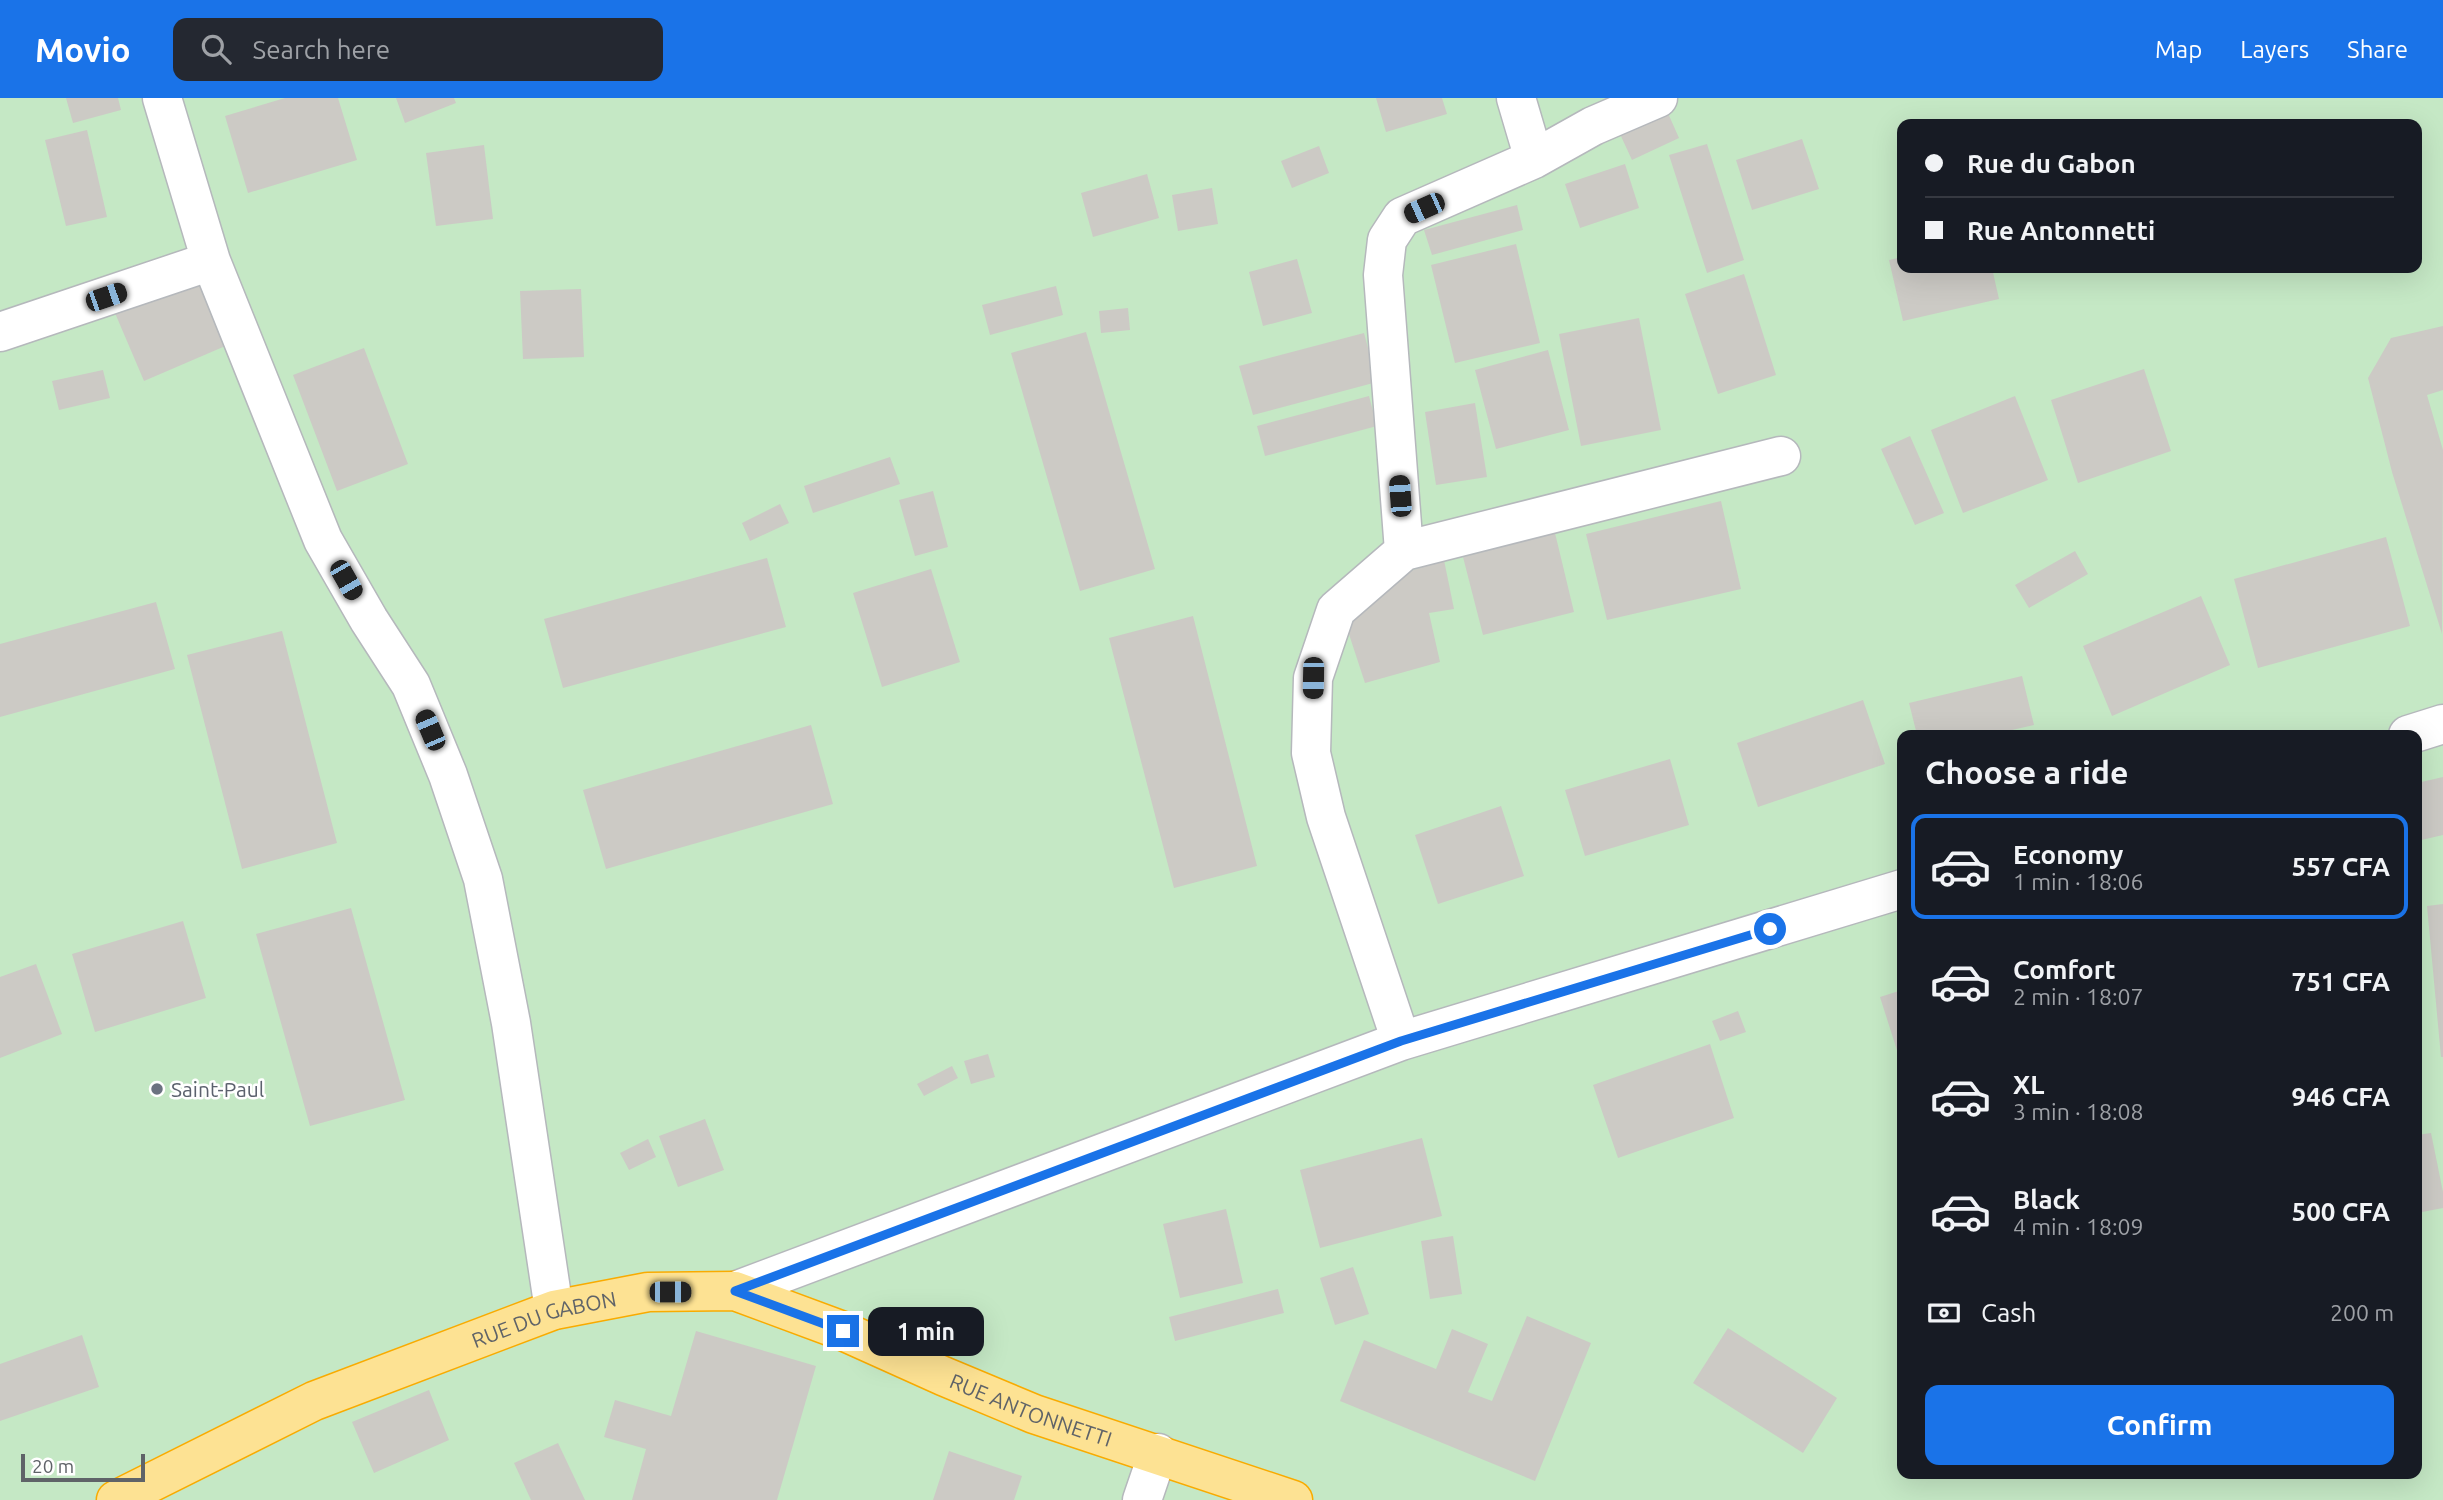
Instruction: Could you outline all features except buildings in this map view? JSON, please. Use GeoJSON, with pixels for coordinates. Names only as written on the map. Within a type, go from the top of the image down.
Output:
{"type":"FeatureCollection","features":[{"type":"Feature","properties":{"kind":"highway","name":"RUE DU GABON"},"geometry":{"type":"LineString","coordinates":[[116,1500],[314,1401],[554,1310],[648,1292],[735,1291]]}},
{"type":"Feature","properties":{"kind":"highway","name":"RUE ANTONNETTI"},"geometry":{"type":"LineString","coordinates":[[735,1291],[843,1331],[1034,1413],[1293,1500]]}},
{"type":"Feature","properties":{"kind":"street"},"geometry":{"type":"LineString","coordinates":[[162,98],[211,261],[323,540],[369,620],[411,685],[449,775],[479,866],[511,1023],[554,1310]]}},
{"type":"Feature","properties":{"kind":"street"},"geometry":{"type":"LineString","coordinates":[[1516,98],[1534,159]]}},
{"type":"Feature","properties":{"kind":"street"},"geometry":{"type":"LineString","coordinates":[[1404,551],[1383,275],[1387,240],[1402,217],[1534,159],[1593,126],[1658,98]]}},
{"type":"Feature","properties":{"kind":"street"},"geometry":{"type":"LineString","coordinates":[[0,332],[211,261]]}},
{"type":"Feature","properties":{"kind":"street"},"geometry":{"type":"LineString","coordinates":[[1401,1041],[1334,842],[1311,754],[1313,678],[1336,610],[1404,551],[1781,456]]}},
{"type":"Feature","properties":{"kind":"street"},"geometry":{"type":"LineString","coordinates":[[2422,731],[2443,724]]}},
{"type":"Feature","properties":{"kind":"street","name":"RUE DU GABON"},"geometry":{"type":"LineString","coordinates":[[735,1291],[1401,1041],[1897,891]]}},
{"type":"Feature","properties":{"kind":"street"},"geometry":{"type":"LineString","coordinates":[[1142,1500],[1158,1453]]}},
{"type":"Feature","properties":{"kind":"green space"},"geometry":{"type":"Polygon","coordinates":[[[0,98],[2443,98],[2443,1500],[0,1500],[0,98]]]}},
{"type":"Feature","properties":{"kind":"place","name":"Saint-Paul"},"geometry":{"type":"Point","coordinates":[157,1089]}},
{"type":"Feature","properties":{"kind":"route"},"geometry":{"type":"LineString","coordinates":[[843,1331],[735,1291],[1401,1041],[1770,929]]}}]}
